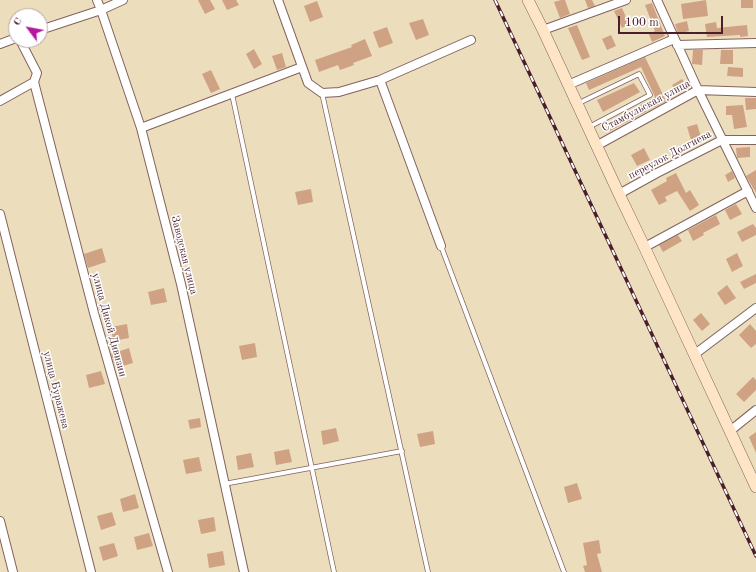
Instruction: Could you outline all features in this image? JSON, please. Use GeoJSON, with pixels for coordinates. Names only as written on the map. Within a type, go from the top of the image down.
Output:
{"type":"FeatureCollection","features":[{"type":"Feature","properties":{"kind":"street","name":"Заводская улица"},"geometry":{"type":"LineString","coordinates":[[97,0],[141,128],[181,284],[244,572]]}},
{"type":"Feature","properties":{"kind":"street"},"geometry":{"type":"LineString","coordinates":[[48,27],[101,10],[123,0]]}},
{"type":"Feature","properties":{"kind":"street"},"geometry":{"type":"LineString","coordinates":[[278,0],[308,83],[322,92],[339,92],[380,80],[471,40]]}},
{"type":"Feature","properties":{"kind":"street"},"geometry":{"type":"LineString","coordinates":[[528,0],[645,247],[756,487]]}},
{"type":"Feature","properties":{"kind":"street"},"geometry":{"type":"LineString","coordinates":[[543,30],[626,0]]}},
{"type":"Feature","properties":{"kind":"street"},"geometry":{"type":"LineString","coordinates":[[657,0],[722,140],[748,191],[754,198],[756,208]]}},
{"type":"Feature","properties":{"kind":"street"},"geometry":{"type":"LineString","coordinates":[[568,85],[676,42],[756,43]]}},
{"type":"Feature","properties":{"kind":"street","name":"улица Дикой Дивизии"},"geometry":{"type":"LineString","coordinates":[[24,48],[37,73],[34,82],[94,313],[168,572]]}},
{"type":"Feature","properties":{"kind":"street"},"geometry":{"type":"LineString","coordinates":[[141,128],[302,67]]}},
{"type":"Feature","properties":{"kind":"street"},"geometry":{"type":"LineString","coordinates":[[380,80],[441,246]]}},
{"type":"Feature","properties":{"kind":"street"},"geometry":{"type":"LineString","coordinates":[[0,100],[34,82]]}},
{"type":"Feature","properties":{"kind":"street","name":"Стамбульская улица"},"geometry":{"type":"LineString","coordinates":[[596,146],[698,90],[756,92]]}},
{"type":"Feature","properties":{"kind":"street","name":"переулок Долгиева"},"geometry":{"type":"LineString","coordinates":[[619,194],[722,140],[756,140]]}},
{"type":"Feature","properties":{"kind":"street"},"geometry":{"type":"LineString","coordinates":[[645,247],[748,191]]}},
{"type":"Feature","properties":{"kind":"street","name":"улица Буражева"},"geometry":{"type":"LineString","coordinates":[[0,214],[91,572]]}},
{"type":"Feature","properties":{"kind":"street"},"geometry":{"type":"LineString","coordinates":[[695,354],[756,308]]}},
{"type":"Feature","properties":{"kind":"street"},"geometry":{"type":"LineString","coordinates":[[730,431],[756,410]]}},
{"type":"Feature","properties":{"kind":"street"},"geometry":{"type":"LineString","coordinates":[[0,521],[13,572]]}},
{"type":"Feature","properties":{"kind":"lane"},"geometry":{"type":"LineString","coordinates":[[577,104],[639,74],[650,95],[588,128]]}},
{"type":"Feature","properties":{"kind":"lane"},"geometry":{"type":"LineString","coordinates":[[322,92],[428,572]]}},
{"type":"Feature","properties":{"kind":"lane"},"geometry":{"type":"LineString","coordinates":[[232,94],[334,572]]}},
{"type":"Feature","properties":{"kind":"lane"},"geometry":{"type":"LineString","coordinates":[[441,246],[564,572]]}},
{"type":"Feature","properties":{"kind":"lane"},"geometry":{"type":"LineString","coordinates":[[224,484],[402,451]]}},
{"type":"Feature","properties":{"kind":"building"},"geometry":{"type":"Polygon","coordinates":[[[198,0],[210,0],[215,9],[205,14],[198,0]]]}},
{"type":"Feature","properties":{"kind":"building"},"geometry":{"type":"Polygon","coordinates":[[[222,0],[236,0],[239,5],[227,10],[222,0]]]}},
{"type":"Feature","properties":{"kind":"building"},"geometry":{"type":"Polygon","coordinates":[[[565,0],[570,14],[560,18],[554,2],[565,0]]]}},
{"type":"Feature","properties":{"kind":"building"},"geometry":{"type":"Polygon","coordinates":[[[585,0],[592,0],[595,6],[588,8],[585,0]]]}},
{"type":"Feature","properties":{"kind":"building"},"geometry":{"type":"Polygon","coordinates":[[[706,0],[708,16],[683,19],[681,4],[706,0]]]}},
{"type":"Feature","properties":{"kind":"building"},"geometry":{"type":"Polygon","coordinates":[[[741,0],[753,0],[753,8],[741,8],[741,0]]]}},
{"type":"Feature","properties":{"kind":"building"},"geometry":{"type":"Polygon","coordinates":[[[317,1],[323,17],[310,22],[304,6],[317,1]]]}},
{"type":"Feature","properties":{"kind":"building"},"geometry":{"type":"Polygon","coordinates":[[[652,3],[665,36],[652,42],[649,34],[655,31],[645,5],[652,3]]]}},
{"type":"Feature","properties":{"kind":"building"},"geometry":{"type":"Polygon","coordinates":[[[622,8],[629,24],[622,28],[614,11],[622,8]]]}},
{"type":"Feature","properties":{"kind":"building"},"geometry":{"type":"Polygon","coordinates":[[[423,19],[429,35],[416,40],[409,23],[423,19]]]}},
{"type":"Feature","properties":{"kind":"building"},"geometry":{"type":"Polygon","coordinates":[[[687,21],[689,31],[678,34],[675,24],[687,21]]]}},
{"type":"Feature","properties":{"kind":"building"},"geometry":{"type":"Polygon","coordinates":[[[716,22],[717,28],[747,25],[748,36],[707,37],[705,24],[716,22]]]}},
{"type":"Feature","properties":{"kind":"building"},"geometry":{"type":"Polygon","coordinates":[[[577,25],[590,57],[582,60],[568,28],[577,25]]]}},
{"type":"Feature","properties":{"kind":"building"},"geometry":{"type":"Polygon","coordinates":[[[387,27],[393,43],[379,48],[373,32],[387,27]]]}},
{"type":"Feature","properties":{"kind":"building"},"geometry":{"type":"Polygon","coordinates":[[[611,35],[616,46],[607,50],[602,39],[611,35]]]}},
{"type":"Feature","properties":{"kind":"building"},"geometry":{"type":"Polygon","coordinates":[[[365,39],[372,56],[353,63],[354,65],[340,70],[338,65],[319,72],[315,60],[352,47],[351,45],[365,39]]]}},
{"type":"Feature","properties":{"kind":"building"},"geometry":{"type":"Polygon","coordinates":[[[254,49],[262,64],[254,69],[246,54],[254,49]]]}},
{"type":"Feature","properties":{"kind":"building"},"geometry":{"type":"Polygon","coordinates":[[[693,50],[703,50],[702,65],[692,64],[693,50]]]}},
{"type":"Feature","properties":{"kind":"building"},"geometry":{"type":"Polygon","coordinates":[[[721,50],[733,50],[733,64],[720,64],[721,50]]]}},
{"type":"Feature","properties":{"kind":"building"},"geometry":{"type":"Polygon","coordinates":[[[282,53],[286,67],[277,70],[272,56],[282,53]]]}},
{"type":"Feature","properties":{"kind":"building"},"geometry":{"type":"Polygon","coordinates":[[[645,57],[666,101],[610,131],[606,124],[655,97],[641,67],[589,90],[586,83],[645,57]]]}},
{"type":"Feature","properties":{"kind":"building"},"geometry":{"type":"Polygon","coordinates":[[[728,67],[743,68],[743,77],[727,76],[728,67]]]}},
{"type":"Feature","properties":{"kind":"building"},"geometry":{"type":"Polygon","coordinates":[[[211,70],[220,89],[211,93],[202,74],[211,70]]]}},
{"type":"Feature","properties":{"kind":"building"},"geometry":{"type":"Polygon","coordinates":[[[682,79],[688,88],[678,94],[672,85],[682,79]]]}},
{"type":"Feature","properties":{"kind":"building"},"geometry":{"type":"Polygon","coordinates":[[[634,83],[640,92],[603,112],[597,100],[634,83]]]}},
{"type":"Feature","properties":{"kind":"building"},"geometry":{"type":"Polygon","coordinates":[[[745,98],[756,98],[756,109],[746,110],[745,98]]]}},
{"type":"Feature","properties":{"kind":"building"},"geometry":{"type":"Polygon","coordinates":[[[743,105],[747,127],[734,129],[732,115],[726,115],[726,106],[743,105]]]}},
{"type":"Feature","properties":{"kind":"building"},"geometry":{"type":"Polygon","coordinates":[[[697,124],[702,140],[692,143],[687,127],[697,124]]]}},
{"type":"Feature","properties":{"kind":"building"},"geometry":{"type":"Polygon","coordinates":[[[750,147],[750,157],[737,158],[736,148],[750,147]]]}},
{"type":"Feature","properties":{"kind":"building"},"geometry":{"type":"Polygon","coordinates":[[[644,148],[650,160],[637,166],[631,155],[644,148]]]}},
{"type":"Feature","properties":{"kind":"building"},"geometry":{"type":"Polygon","coordinates":[[[756,170],[756,193],[746,176],[756,170]]]}},
{"type":"Feature","properties":{"kind":"building"},"geometry":{"type":"Polygon","coordinates":[[[732,171],[735,178],[728,182],[725,175],[732,171]]]}},
{"type":"Feature","properties":{"kind":"building"},"geometry":{"type":"Polygon","coordinates":[[[676,173],[686,193],[690,190],[699,205],[690,211],[677,191],[665,197],[667,201],[659,205],[651,190],[667,181],[666,178],[676,173]]]}},
{"type":"Feature","properties":{"kind":"building"},"geometry":{"type":"Polygon","coordinates":[[[311,189],[313,202],[298,205],[295,192],[311,189]]]}},
{"type":"Feature","properties":{"kind":"building"},"geometry":{"type":"Polygon","coordinates":[[[736,204],[742,214],[730,220],[725,210],[736,204]]]}},
{"type":"Feature","properties":{"kind":"building"},"geometry":{"type":"Polygon","coordinates":[[[716,215],[720,224],[703,233],[704,235],[693,241],[688,230],[716,215]]]}},
{"type":"Feature","properties":{"kind":"building"},"geometry":{"type":"Polygon","coordinates":[[[753,224],[756,228],[756,235],[742,242],[737,232],[753,224]]]}},
{"type":"Feature","properties":{"kind":"building"},"geometry":{"type":"Polygon","coordinates":[[[678,235],[682,241],[663,252],[659,245],[678,235]]]}},
{"type":"Feature","properties":{"kind":"building"},"geometry":{"type":"Polygon","coordinates":[[[102,248],[106,262],[88,268],[84,254],[102,248]]]}},
{"type":"Feature","properties":{"kind":"building"},"geometry":{"type":"Polygon","coordinates":[[[737,253],[743,266],[732,272],[726,259],[737,253]]]}},
{"type":"Feature","properties":{"kind":"building"},"geometry":{"type":"Polygon","coordinates":[[[756,274],[756,283],[744,289],[740,282],[756,274]]]}},
{"type":"Feature","properties":{"kind":"building"},"geometry":{"type":"Polygon","coordinates":[[[727,285],[736,298],[725,305],[717,293],[727,285]]]}},
{"type":"Feature","properties":{"kind":"building"},"geometry":{"type":"Polygon","coordinates":[[[164,288],[167,302],[151,305],[148,292],[164,288]]]}},
{"type":"Feature","properties":{"kind":"building"},"geometry":{"type":"Polygon","coordinates":[[[701,313],[710,324],[702,331],[693,320],[701,313]]]}},
{"type":"Feature","properties":{"kind":"building"},"geometry":{"type":"Polygon","coordinates":[[[127,324],[129,338],[113,341],[111,327],[127,324]]]}},
{"type":"Feature","properties":{"kind":"building"},"geometry":{"type":"Polygon","coordinates":[[[750,324],[756,331],[756,344],[751,348],[739,335],[750,324]]]}},
{"type":"Feature","properties":{"kind":"building"},"geometry":{"type":"Polygon","coordinates":[[[255,343],[257,357],[242,360],[239,346],[255,343]]]}},
{"type":"Feature","properties":{"kind":"building"},"geometry":{"type":"Polygon","coordinates":[[[129,348],[133,363],[116,368],[111,354],[129,348]]]}},
{"type":"Feature","properties":{"kind":"building"},"geometry":{"type":"Polygon","coordinates":[[[101,371],[105,384],[89,388],[86,375],[101,371]]]}},
{"type":"Feature","properties":{"kind":"building"},"geometry":{"type":"Polygon","coordinates":[[[753,377],[756,380],[756,390],[744,402],[736,394],[753,377]]]}},
{"type":"Feature","properties":{"kind":"building"},"geometry":{"type":"Polygon","coordinates":[[[200,418],[201,427],[190,429],[188,420],[200,418]]]}},
{"type":"Feature","properties":{"kind":"building"},"geometry":{"type":"Polygon","coordinates":[[[336,428],[339,441],[323,445],[321,431],[336,428]]]}},
{"type":"Feature","properties":{"kind":"building"},"geometry":{"type":"Polygon","coordinates":[[[433,431],[435,444],[420,447],[417,434],[433,431]]]}},
{"type":"Feature","properties":{"kind":"building"},"geometry":{"type":"Polygon","coordinates":[[[756,432],[756,453],[749,437],[756,432]]]}},
{"type":"Feature","properties":{"kind":"building"},"geometry":{"type":"Polygon","coordinates":[[[289,449],[292,462],[276,465],[274,452],[289,449]]]}},
{"type":"Feature","properties":{"kind":"building"},"geometry":{"type":"Polygon","coordinates":[[[251,453],[254,467],[238,470],[236,456],[251,453]]]}},
{"type":"Feature","properties":{"kind":"building"},"geometry":{"type":"Polygon","coordinates":[[[199,457],[202,471],[186,474],[183,460],[199,457]]]}},
{"type":"Feature","properties":{"kind":"building"},"geometry":{"type":"Polygon","coordinates":[[[577,483],[582,499],[568,503],[564,487],[577,483]]]}},
{"type":"Feature","properties":{"kind":"building"},"geometry":{"type":"Polygon","coordinates":[[[135,494],[139,508],[123,512],[120,499],[135,494]]]}},
{"type":"Feature","properties":{"kind":"building"},"geometry":{"type":"Polygon","coordinates":[[[112,512],[116,525],[101,530],[97,516],[112,512]]]}},
{"type":"Feature","properties":{"kind":"building"},"geometry":{"type":"Polygon","coordinates":[[[214,517],[216,531],[201,534],[198,520],[214,517]]]}},
{"type":"Feature","properties":{"kind":"building"},"geometry":{"type":"Polygon","coordinates":[[[149,533],[153,546],[137,550],[134,537],[149,533]]]}},
{"type":"Feature","properties":{"kind":"building"},"geometry":{"type":"Polygon","coordinates":[[[599,540],[601,553],[597,554],[602,572],[585,572],[583,566],[587,565],[583,543],[599,540]]]}},
{"type":"Feature","properties":{"kind":"building"},"geometry":{"type":"Polygon","coordinates":[[[114,543],[118,556],[103,561],[99,547],[114,543]]]}},
{"type":"Feature","properties":{"kind":"building"},"geometry":{"type":"Polygon","coordinates":[[[223,551],[225,565],[209,568],[207,554],[223,551]]]}},
{"type":"Feature","properties":{"kind":"railway"},"geometry":{"type":"LineString","coordinates":[[495,0],[756,556]]}}]}
